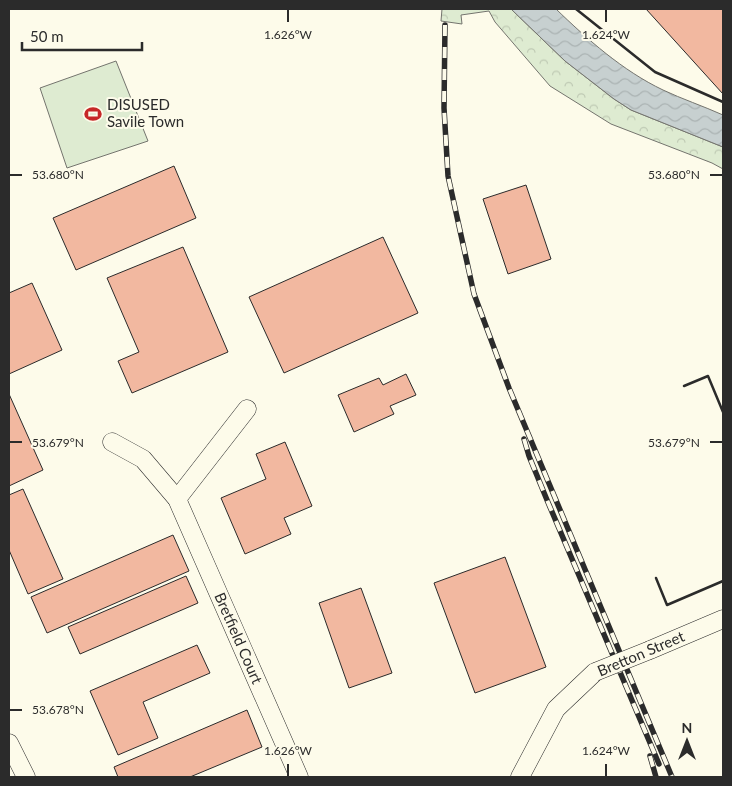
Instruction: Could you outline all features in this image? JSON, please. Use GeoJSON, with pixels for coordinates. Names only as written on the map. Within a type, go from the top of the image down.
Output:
{"type":"FeatureCollection","features":[{"type":"Feature","properties":{"kind":"street"},"geometry":{"type":"LineString","coordinates":[[177,499],[247,409]]}},
{"type":"Feature","properties":{"kind":"street","name":"Bretfield Court"},"geometry":{"type":"LineString","coordinates":[[112,442],[143,460],[177,499],[299,777]]}},
{"type":"Feature","properties":{"kind":"street","name":"Bretton Street"},"geometry":{"type":"LineString","coordinates":[[520,777],[556,708],[595,672],[723,619]]}},
{"type":"Feature","properties":{"kind":"street"},"geometry":{"type":"LineString","coordinates":[[9,743],[26,777]]}},
{"type":"Feature","properties":{"kind":"green space"},"geometry":{"type":"Polygon","coordinates":[[[442,9],[511,9],[565,61],[614,99],[631,110],[723,147],[723,169],[611,124],[550,86],[495,22],[489,11],[461,15],[462,24],[441,21],[442,9]]]}},
{"type":"Feature","properties":{"kind":"green space","name":"DISUSED Savile Town"},"geometry":{"type":"Polygon","coordinates":[[[116,61],[148,141],[67,168],[40,88],[116,61]]]}},
{"type":"Feature","properties":{"kind":"water"},"geometry":{"type":"Polygon","coordinates":[[[511,9],[556,9],[593,43],[634,74],[663,90],[723,115],[723,147],[631,110],[614,99],[565,61],[511,9]]]}},
{"type":"Feature","properties":{"kind":"building"},"geometry":{"type":"Polygon","coordinates":[[[646,9],[723,9],[723,94],[646,9]]]}},
{"type":"Feature","properties":{"kind":"building"},"geometry":{"type":"Polygon","coordinates":[[[174,166],[196,218],[76,270],[53,218],[174,166]]]}},
{"type":"Feature","properties":{"kind":"building"},"geometry":{"type":"Polygon","coordinates":[[[526,185],[551,259],[508,274],[483,199],[526,185]]]}},
{"type":"Feature","properties":{"kind":"building"},"geometry":{"type":"Polygon","coordinates":[[[383,237],[418,313],[284,373],[249,297],[383,237]]]}},
{"type":"Feature","properties":{"kind":"building"},"geometry":{"type":"Polygon","coordinates":[[[183,247],[228,352],[132,393],[118,361],[139,352],[107,278],[183,247]]]}},
{"type":"Feature","properties":{"kind":"building"},"geometry":{"type":"Polygon","coordinates":[[[32,283],[62,350],[9,374],[9,293],[32,283]]]}},
{"type":"Feature","properties":{"kind":"building"},"geometry":{"type":"Polygon","coordinates":[[[406,374],[416,395],[390,406],[394,414],[354,432],[338,395],[379,378],[383,385],[406,374]]]}},
{"type":"Feature","properties":{"kind":"building"},"geometry":{"type":"Polygon","coordinates":[[[9,394],[43,470],[9,486],[9,394]]]}},
{"type":"Feature","properties":{"kind":"building"},"geometry":{"type":"Polygon","coordinates":[[[285,442],[312,506],[284,518],[291,534],[245,554],[221,498],[266,479],[256,454],[285,442]]]}},
{"type":"Feature","properties":{"kind":"building"},"geometry":{"type":"Polygon","coordinates":[[[23,489],[63,579],[28,594],[9,550],[9,495],[23,489]]]}},
{"type":"Feature","properties":{"kind":"building"},"geometry":{"type":"Polygon","coordinates":[[[173,535],[189,571],[47,633],[31,597],[173,535]]]}},
{"type":"Feature","properties":{"kind":"building"},"geometry":{"type":"Polygon","coordinates":[[[505,557],[546,667],[475,693],[434,583],[505,557]]]}},
{"type":"Feature","properties":{"kind":"building"},"geometry":{"type":"Polygon","coordinates":[[[186,576],[198,603],[80,654],[68,627],[186,576]]]}},
{"type":"Feature","properties":{"kind":"building"},"geometry":{"type":"Polygon","coordinates":[[[361,588],[392,673],[349,688],[319,603],[361,588]]]}},
{"type":"Feature","properties":{"kind":"building"},"geometry":{"type":"Polygon","coordinates":[[[197,645],[210,673],[143,702],[158,738],[118,755],[90,691],[197,645]]]}},
{"type":"Feature","properties":{"kind":"building"},"geometry":{"type":"Polygon","coordinates":[[[247,710],[262,747],[190,777],[118,777],[114,767],[247,710]]]}},
{"type":"Feature","properties":{"kind":"railway"},"geometry":{"type":"LineString","coordinates":[[445,25],[444,108],[448,176],[474,294],[509,388],[672,777]]}},
{"type":"Feature","properties":{"kind":"railway"},"geometry":{"type":"LineString","coordinates":[[524,439],[547,500],[659,764]]}},
{"type":"Feature","properties":{"kind":"railway"},"geometry":{"type":"LineString","coordinates":[[650,756],[656,777]]}},
{"type":"Feature","properties":{"kind":"wall"},"geometry":{"type":"LineString","coordinates":[[576,9],[655,72],[723,102]]}},
{"type":"Feature","properties":{"kind":"wall"},"geometry":{"type":"LineString","coordinates":[[684,386],[708,376],[723,412]]}},
{"type":"Feature","properties":{"kind":"wall"},"geometry":{"type":"LineString","coordinates":[[656,578],[667,605],[723,581]]}},
{"type":"Feature","properties":{"kind":"place","name":"DISUSED Savile Town"},"geometry":{"type":"Point","coordinates":[93,114]}}]}
